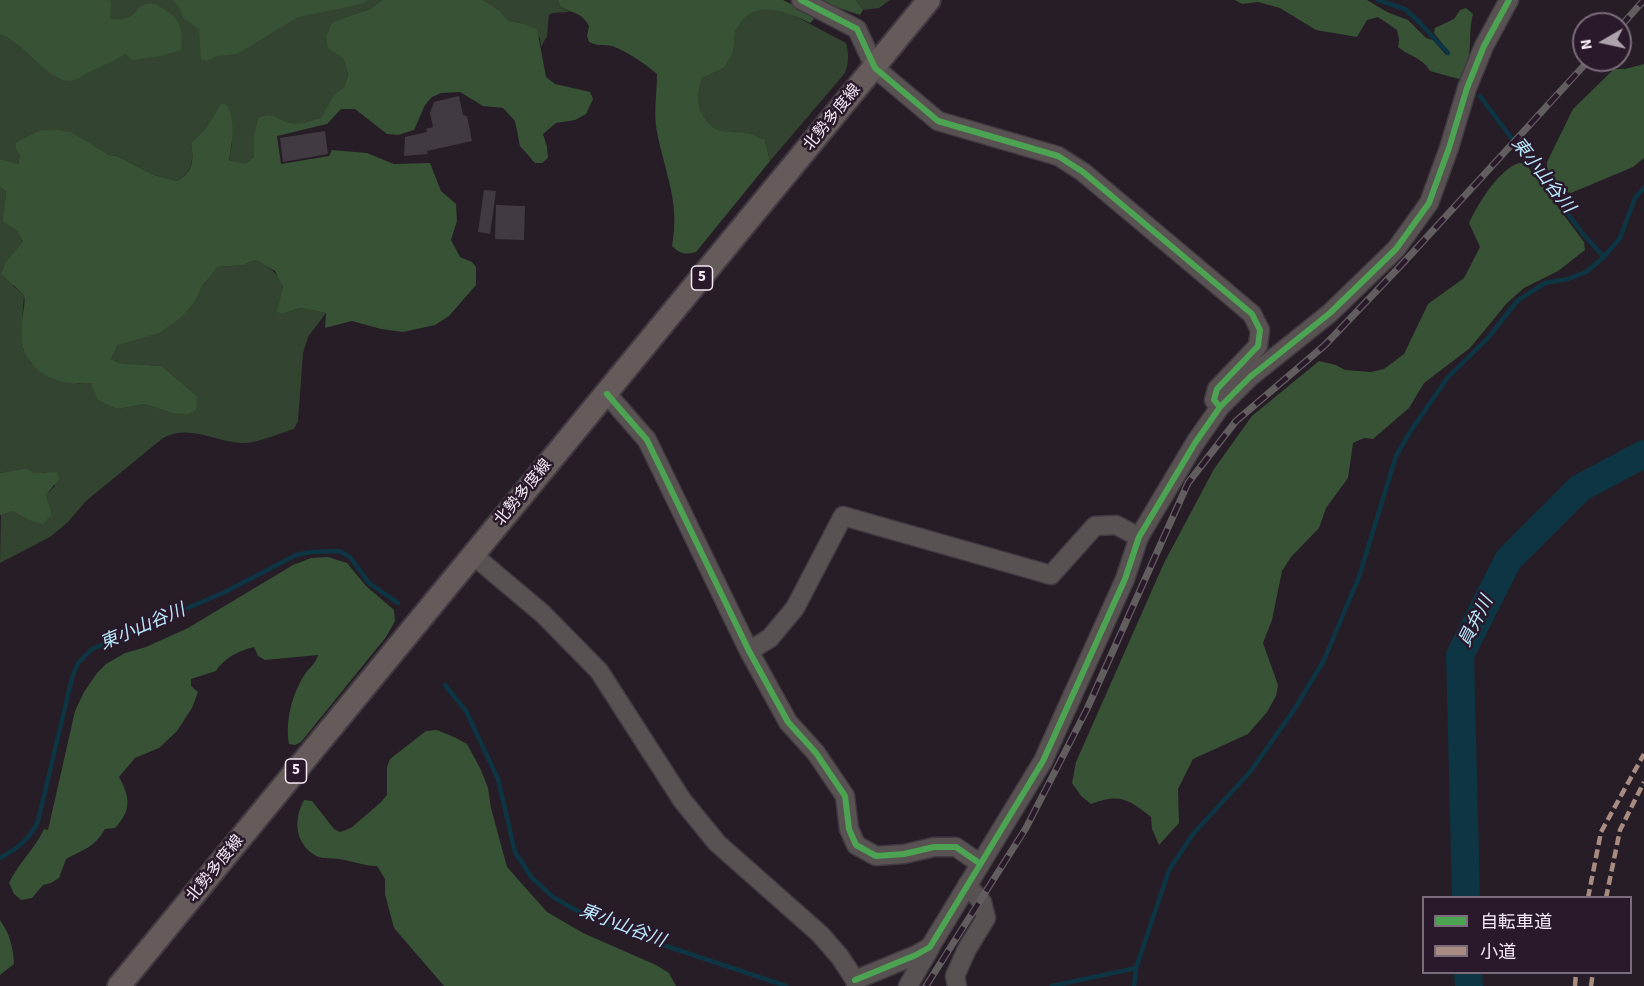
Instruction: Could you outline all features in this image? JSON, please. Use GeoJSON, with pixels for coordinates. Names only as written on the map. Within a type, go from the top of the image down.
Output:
{"type":"FeatureCollection","features":[{"type":"Feature","properties":{"kind":"main road","name":"北勢多度線"},"geometry":{"type":"LineString","coordinates":[[119,986],[929,0]]}},
{"type":"Feature","properties":{"kind":"street"},"geometry":{"type":"LineString","coordinates":[[801,0],[857,29],[875,68],[938,121],[1058,156],[1083,172],[1252,314],[1260,330],[1258,346],[1217,389],[1214,400],[1220,407]]}},
{"type":"Feature","properties":{"kind":"street"},"geometry":{"type":"LineString","coordinates":[[908,986],[979,863],[1043,761],[1125,579],[1139,537],[1195,443],[1220,407],[1250,377],[1330,314],[1396,249],[1429,203],[1467,88],[1484,46],[1509,0]]}},
{"type":"Feature","properties":{"kind":"street"},"geometry":{"type":"LineString","coordinates":[[607,394],[647,440],[749,651],[788,722],[816,753],[845,796],[849,829],[856,845],[876,856],[904,854],[934,847],[956,847],[979,863]]}},
{"type":"Feature","properties":{"kind":"street"},"geometry":{"type":"LineString","coordinates":[[749,651],[770,638],[795,608],[843,516],[1051,575],[1095,526],[1116,525],[1139,537]]}},
{"type":"Feature","properties":{"kind":"street"},"geometry":{"type":"LineString","coordinates":[[473,555],[543,614],[599,671],[682,800],[717,843],[820,934],[840,957],[855,983],[930,947]]}},
{"type":"Feature","properties":{"kind":"street"},"geometry":{"type":"LineString","coordinates":[[957,986],[955,976],[967,949],[986,918],[982,902],[967,885]]}},
{"type":"Feature","properties":{"kind":"green space"},"geometry":{"type":"Polygon","coordinates":[[[0,0],[382,0],[370,9],[332,22],[326,36],[343,58],[348,75],[344,87],[334,96],[321,118],[295,123],[267,115],[258,118],[254,134],[254,157],[246,165],[229,160],[232,144],[221,103],[206,128],[191,143],[191,165],[186,174],[177,181],[154,175],[117,156],[109,155],[72,132],[38,131],[15,144],[20,155],[18,164],[0,159],[0,0]]]}},
{"type":"Feature","properties":{"kind":"green space"},"geometry":{"type":"Polygon","coordinates":[[[0,0],[109,0],[111,3],[110,19],[126,18],[142,6],[154,4],[170,13],[178,22],[182,36],[181,50],[132,60],[126,54],[77,79],[62,80],[45,69],[9,38],[0,34],[0,0]]]}},
{"type":"Feature","properties":{"kind":"green space"},"geometry":{"type":"Polygon","coordinates":[[[173,0],[367,0],[361,4],[298,17],[237,54],[216,56],[207,61],[201,59],[199,29],[183,18],[181,10],[173,0]]]}},
{"type":"Feature","properties":{"kind":"green space"},"geometry":{"type":"Polygon","coordinates":[[[382,0],[483,0],[499,10],[509,21],[537,29],[546,77],[555,84],[590,92],[593,99],[586,114],[575,120],[556,123],[543,134],[548,158],[542,163],[535,163],[520,146],[515,121],[503,108],[483,106],[460,92],[441,93],[432,97],[425,105],[414,130],[398,135],[387,134],[355,109],[341,109],[327,124],[277,136],[281,164],[329,156],[332,150],[367,153],[394,164],[430,163],[441,191],[456,204],[457,221],[451,240],[460,257],[472,262],[476,267],[476,285],[449,316],[435,325],[403,332],[352,321],[325,328],[326,313],[300,308],[283,314],[277,312],[283,287],[275,271],[255,260],[243,265],[218,267],[203,285],[195,302],[180,318],[159,333],[118,345],[111,359],[119,363],[162,366],[197,396],[196,410],[188,414],[172,413],[144,404],[118,409],[98,400],[91,383],[61,381],[35,368],[22,344],[24,295],[1,274],[7,260],[23,241],[17,231],[3,221],[6,192],[0,187],[0,159],[18,164],[20,155],[15,143],[38,131],[72,132],[109,155],[117,156],[154,175],[177,181],[186,174],[191,165],[191,143],[206,128],[221,103],[227,105],[232,118],[229,160],[246,164],[254,157],[254,134],[258,118],[267,115],[286,122],[302,123],[321,118],[334,95],[344,87],[348,75],[343,58],[328,48],[326,36],[332,22],[370,9],[382,0]]]}},
{"type":"Feature","properties":{"kind":"green space"},"geometry":{"type":"Polygon","coordinates":[[[483,0],[558,0],[560,6],[569,12],[549,15],[547,36],[541,47],[540,38],[520,23],[509,21],[499,10],[483,0]]]}},
{"type":"Feature","properties":{"kind":"green space"},"geometry":{"type":"Polygon","coordinates":[[[558,0],[783,0],[811,14],[814,19],[810,23],[775,10],[756,11],[748,15],[735,33],[733,52],[724,68],[702,78],[699,103],[709,123],[721,131],[745,133],[765,140],[770,161],[696,252],[683,253],[672,246],[673,200],[656,126],[657,74],[618,48],[589,42],[587,36],[589,26],[586,21],[560,6],[558,0]]]}},
{"type":"Feature","properties":{"kind":"green space"},"geometry":{"type":"Polygon","coordinates":[[[815,0],[856,0],[863,10],[860,15],[815,0]]]}},
{"type":"Feature","properties":{"kind":"green space"},"geometry":{"type":"Polygon","coordinates":[[[856,0],[890,0],[879,8],[863,10],[856,0]]]}},
{"type":"Feature","properties":{"kind":"green space"},"geometry":{"type":"Polygon","coordinates":[[[1235,0],[1367,0],[1387,12],[1408,20],[1426,38],[1433,40],[1446,55],[1449,52],[1434,33],[1435,28],[1454,19],[1460,10],[1466,8],[1473,14],[1467,64],[1459,79],[1430,71],[1420,60],[1398,47],[1397,30],[1378,17],[1367,20],[1357,37],[1316,30],[1280,8],[1258,2],[1242,4],[1235,0]]]}},
{"type":"Feature","properties":{"kind":"green space"},"geometry":{"type":"Polygon","coordinates":[[[760,1],[776,6],[846,43],[848,54],[845,73],[770,161],[765,140],[748,133],[721,131],[713,127],[702,113],[698,99],[702,78],[724,68],[734,50],[734,36],[740,17],[750,3],[760,1]]]}},
{"type":"Feature","properties":{"kind":"green space"},"geometry":{"type":"Polygon","coordinates":[[[1644,64],[1644,158],[1633,167],[1571,193],[1563,191],[1547,172],[1547,162],[1573,109],[1611,72],[1632,72],[1632,67],[1644,64]]]}},
{"type":"Feature","properties":{"kind":"green space"},"geometry":{"type":"Polygon","coordinates":[[[1519,163],[1525,163],[1584,242],[1585,250],[1558,271],[1524,288],[1507,303],[1470,348],[1424,383],[1409,408],[1373,439],[1364,438],[1353,443],[1348,478],[1326,508],[1319,528],[1291,557],[1282,571],[1272,620],[1263,643],[1278,685],[1276,696],[1267,712],[1248,734],[1193,759],[1178,789],[1179,823],[1159,845],[1152,829],[1151,817],[1136,806],[1117,799],[1091,804],[1081,796],[1072,783],[1076,762],[1164,563],[1214,469],[1252,416],[1319,361],[1345,370],[1371,372],[1384,369],[1404,354],[1428,304],[1464,278],[1480,247],[1469,223],[1478,207],[1496,180],[1519,163]]]}},
{"type":"Feature","properties":{"kind":"green space"},"geometry":{"type":"Polygon","coordinates":[[[0,187],[6,192],[4,221],[17,231],[23,241],[7,260],[13,286],[24,295],[23,349],[31,364],[78,384],[91,383],[118,409],[144,404],[172,413],[197,396],[162,366],[119,363],[111,359],[118,345],[195,302],[203,285],[218,267],[243,265],[255,260],[277,275],[281,281],[283,314],[300,308],[326,313],[308,337],[303,353],[298,421],[294,429],[247,443],[230,442],[192,433],[173,434],[163,438],[86,501],[68,522],[50,537],[0,563],[1,513],[12,511],[29,520],[52,514],[46,495],[55,486],[46,472],[34,474],[26,468],[0,473],[0,187]]]}},
{"type":"Feature","properties":{"kind":"green space"},"geometry":{"type":"Polygon","coordinates":[[[26,468],[34,473],[57,472],[59,479],[46,495],[52,514],[43,524],[12,511],[0,515],[0,473],[26,468]]]}},
{"type":"Feature","properties":{"kind":"green space"},"geometry":{"type":"Polygon","coordinates":[[[328,557],[347,563],[366,586],[394,610],[395,621],[386,637],[301,742],[295,745],[289,744],[288,726],[291,708],[300,682],[318,655],[265,660],[258,656],[254,647],[233,655],[216,671],[191,679],[191,686],[198,692],[192,708],[177,731],[159,748],[135,758],[119,777],[127,797],[127,809],[115,828],[105,829],[93,844],[66,859],[59,878],[43,885],[32,898],[21,900],[14,894],[9,883],[44,829],[48,830],[75,711],[97,673],[106,664],[125,653],[146,647],[188,628],[293,565],[311,558],[328,557]]]}},
{"type":"Feature","properties":{"kind":"green space"},"geometry":{"type":"Polygon","coordinates":[[[437,730],[467,744],[488,788],[507,867],[547,912],[583,933],[656,965],[669,973],[676,986],[444,986],[394,928],[385,894],[385,879],[377,866],[320,857],[307,849],[299,836],[297,822],[304,800],[312,801],[334,829],[340,832],[351,828],[387,795],[387,767],[390,759],[426,731],[437,730]]]}},
{"type":"Feature","properties":{"kind":"green space"},"geometry":{"type":"Polygon","coordinates":[[[0,920],[10,941],[14,964],[0,975],[0,920]]]}},
{"type":"Feature","properties":{"kind":"building"},"geometry":{"type":"Polygon","coordinates":[[[459,96],[463,115],[467,116],[472,141],[427,151],[428,154],[404,156],[405,137],[427,132],[426,129],[433,127],[430,113],[434,102],[459,96]]]}},
{"type":"Feature","properties":{"kind":"building"},"geometry":{"type":"Polygon","coordinates":[[[325,131],[328,154],[283,162],[280,138],[325,131]]]}},
{"type":"Feature","properties":{"kind":"building"},"geometry":{"type":"Polygon","coordinates":[[[484,190],[496,191],[490,234],[478,232],[484,190]]]}},
{"type":"Feature","properties":{"kind":"building"},"geometry":{"type":"Polygon","coordinates":[[[496,205],[525,206],[524,240],[495,239],[496,205]]]}},
{"type":"Feature","properties":{"kind":"waterway","name":"東小山谷川"},"geometry":{"type":"LineString","coordinates":[[1378,0],[1405,9],[1448,53]]}},
{"type":"Feature","properties":{"kind":"waterway","name":"東小山谷川"},"geometry":{"type":"LineString","coordinates":[[1480,96],[1583,234],[1604,257]]}},
{"type":"Feature","properties":{"kind":"waterway"},"geometry":{"type":"LineString","coordinates":[[1134,986],[1136,968],[1169,870],[1193,834],[1250,772],[1294,710],[1324,660],[1359,577],[1396,456],[1410,432],[1448,377],[1488,338],[1517,301],[1545,283],[1568,279],[1586,272],[1604,257],[1620,238],[1635,198],[1644,188]]}},
{"type":"Feature","properties":{"kind":"waterway","name":"員弁川"},"geometry":{"type":"LineString","coordinates":[[1466,896],[1460,655],[1508,560],[1580,488],[1644,454]]}},
{"type":"Feature","properties":{"kind":"waterway","name":"東小山谷川"},"geometry":{"type":"LineString","coordinates":[[0,858],[22,843],[38,821],[72,678],[78,663],[92,649],[225,592],[296,555],[311,552],[339,551],[350,557],[369,583],[398,603]]}},
{"type":"Feature","properties":{"kind":"waterway","name":"東小山谷川"},"geometry":{"type":"LineString","coordinates":[[445,685],[466,711],[498,779],[515,852],[532,878],[553,897],[588,917],[645,939],[786,986]]}},
{"type":"Feature","properties":{"kind":"waterway","name":"東小山谷川"},"geometry":{"type":"LineString","coordinates":[[1052,986],[1136,968]]}},
{"type":"Feature","properties":{"kind":"waterway","name":"員弁川"},"geometry":{"type":"LineString","coordinates":[[1468,974],[1469,986]]}},
{"type":"Feature","properties":{"kind":"railway"},"geometry":{"type":"LineString","coordinates":[[1632,14],[1644,0]]}},
{"type":"Feature","properties":{"kind":"railway"},"geometry":{"type":"LineString","coordinates":[[926,986],[1026,828],[1087,709],[1188,483],[1236,421],[1325,345],[1578,72]]}},
{"type":"Feature","properties":{"kind":"marked path"},"geometry":{"type":"LineString","coordinates":[[1588,896],[1601,832],[1644,754]]}},
{"type":"Feature","properties":{"kind":"marked path"},"geometry":{"type":"LineString","coordinates":[[1606,896],[1620,830],[1644,782]]}},
{"type":"Feature","properties":{"kind":"marked path"},"geometry":{"type":"LineString","coordinates":[[1575,986],[1576,974]]}},
{"type":"Feature","properties":{"kind":"marked path"},"geometry":{"type":"LineString","coordinates":[[1591,986],[1593,974]]}},
{"type":"Feature","properties":{"kind":"cycle path"},"geometry":{"type":"LineString","coordinates":[[801,0],[857,29],[875,68],[938,121],[1058,156],[1083,172],[1252,314],[1260,330],[1258,346],[1217,389],[1214,400],[1220,407]]}},
{"type":"Feature","properties":{"kind":"cycle path"},"geometry":{"type":"LineString","coordinates":[[855,980],[930,947],[1043,761],[1125,579],[1139,537],[1195,443],[1220,407],[1250,377],[1330,313],[1396,249],[1429,203],[1467,88],[1484,46],[1509,0]]}},
{"type":"Feature","properties":{"kind":"cycle path"},"geometry":{"type":"LineString","coordinates":[[607,394],[647,440],[749,651],[788,722],[816,753],[845,796],[849,829],[856,845],[876,856],[904,854],[934,847],[956,847],[979,863]]}}]}
